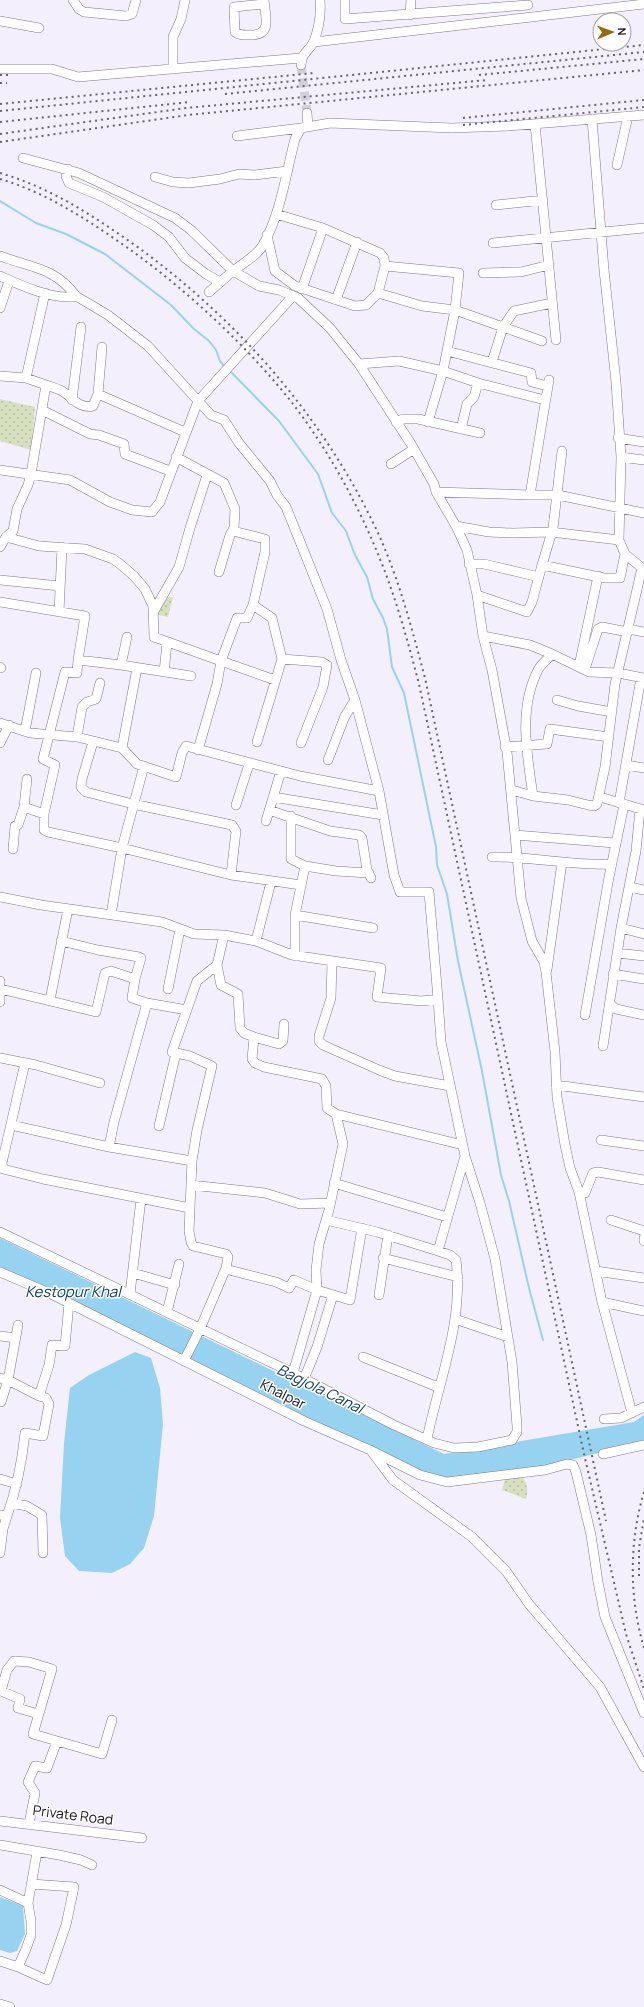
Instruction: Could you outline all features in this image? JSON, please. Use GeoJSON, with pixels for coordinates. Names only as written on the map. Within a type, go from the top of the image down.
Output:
{"type":"FeatureCollection","features":[{"type":"Feature","properties":{"kind":"street"},"geometry":{"type":"LineString","coordinates":[[73,0],[79,9],[84,12],[126,16],[132,14],[136,0]]}},
{"type":"Feature","properties":{"kind":"street"},"geometry":{"type":"LineString","coordinates":[[173,68],[173,37],[181,19],[185,0]]}},
{"type":"Feature","properties":{"kind":"street"},"geometry":{"type":"LineString","coordinates":[[0,69],[52,69],[78,77],[173,68],[301,61],[305,51],[314,42],[321,13],[320,0]]}},
{"type":"Feature","properties":{"kind":"street"},"geometry":{"type":"LineString","coordinates":[[345,0],[345,19],[528,5]]}},
{"type":"Feature","properties":{"kind":"street"},"geometry":{"type":"LineString","coordinates":[[410,0],[410,15]]}},
{"type":"Feature","properties":{"kind":"street"},"geometry":{"type":"LineString","coordinates":[[264,2],[266,27],[264,32],[260,35],[238,35],[235,32],[234,7],[264,2]]}},
{"type":"Feature","properties":{"kind":"street"},"geometry":{"type":"LineString","coordinates":[[314,42],[629,3],[644,4]]}},
{"type":"Feature","properties":{"kind":"street"},"geometry":{"type":"LineString","coordinates":[[0,21],[39,28]]}},
{"type":"Feature","properties":{"kind":"street"},"geometry":{"type":"LineString","coordinates":[[209,292],[263,246],[276,214],[295,139],[305,128],[307,113]]}},
{"type":"Feature","properties":{"kind":"street"},"geometry":{"type":"LineString","coordinates":[[237,136],[305,128],[330,123],[452,128],[535,124],[644,114]]}},
{"type":"Feature","properties":{"kind":"street"},"geometry":{"type":"LineString","coordinates":[[617,165],[628,116]]}},
{"type":"Feature","properties":{"kind":"street"},"geometry":{"type":"LineString","coordinates":[[512,790],[533,796],[568,800],[594,806],[598,804],[618,673],[642,568],[625,554],[619,540],[621,457],[618,438],[616,382],[600,233],[592,119]]}},
{"type":"Feature","properties":{"kind":"street"},"geometry":{"type":"LineString","coordinates":[[535,124],[556,340]]}},
{"type":"Feature","properties":{"kind":"street"},"geometry":{"type":"LineString","coordinates":[[23,158],[68,169],[117,190],[175,218],[191,230],[233,270],[259,286],[279,290],[293,296],[330,328],[359,364],[414,449],[434,484],[436,492],[456,526],[467,550],[477,595],[483,636],[492,670],[506,747],[512,790],[521,898],[532,941],[544,962],[546,972],[555,1052],[556,1085],[565,1145],[570,1168],[579,1192],[602,1302],[632,1413]]}},
{"type":"Feature","properties":{"kind":"street"},"geometry":{"type":"LineString","coordinates":[[68,169],[66,176],[69,183],[103,197],[158,228],[169,237],[185,258],[206,274],[220,282]]}},
{"type":"Feature","properties":{"kind":"street"},"geometry":{"type":"LineString","coordinates":[[155,177],[173,182],[189,183],[220,179],[239,174],[255,175],[287,172]]}},
{"type":"Feature","properties":{"kind":"street"},"geometry":{"type":"LineString","coordinates":[[496,205],[543,200]]}},
{"type":"Feature","properties":{"kind":"street"},"geometry":{"type":"LineString","coordinates":[[267,235],[275,271],[295,286],[355,306],[366,305],[378,293],[385,266],[384,258],[380,253],[323,228],[276,214]]}},
{"type":"Feature","properties":{"kind":"street"},"geometry":{"type":"LineString","coordinates":[[302,289],[323,228]]}},
{"type":"Feature","properties":{"kind":"street"},"geometry":{"type":"LineString","coordinates":[[493,243],[644,228]]}},
{"type":"Feature","properties":{"kind":"street"},"geometry":{"type":"LineString","coordinates":[[336,300],[357,242]]}},
{"type":"Feature","properties":{"kind":"street"},"geometry":{"type":"LineString","coordinates":[[0,256],[47,271],[61,279],[76,296],[108,315],[148,346],[211,415],[224,420],[239,443],[270,481],[277,495],[286,507],[327,609],[341,660],[355,700],[379,791],[394,875],[400,892],[430,892],[441,1042],[465,1156],[480,1203],[495,1259],[508,1337],[517,1426],[515,1435],[506,1442],[454,1448],[427,1439],[394,1425],[293,1373],[0,1232]]}},
{"type":"Feature","properties":{"kind":"street"},"geometry":{"type":"LineString","coordinates":[[483,273],[521,272],[549,265]]}},
{"type":"Feature","properties":{"kind":"street"},"geometry":{"type":"LineString","coordinates":[[385,266],[459,273],[455,310],[443,371],[428,422]]}},
{"type":"Feature","properties":{"kind":"street"},"geometry":{"type":"LineString","coordinates":[[0,276],[9,281],[45,293],[68,298],[76,296]]}},
{"type":"Feature","properties":{"kind":"street"},"geometry":{"type":"LineString","coordinates":[[0,308],[9,281]]}},
{"type":"Feature","properties":{"kind":"street"},"geometry":{"type":"LineString","coordinates":[[26,378],[45,293]]}},
{"type":"Feature","properties":{"kind":"street"},"geometry":{"type":"LineString","coordinates":[[378,293],[422,306],[455,310],[542,341]]}},
{"type":"Feature","properties":{"kind":"street"},"geometry":{"type":"LineString","coordinates":[[0,470],[70,480],[110,502],[132,510],[152,512],[160,502],[170,471],[198,401],[293,296]]}},
{"type":"Feature","properties":{"kind":"street"},"geometry":{"type":"LineString","coordinates":[[492,362],[503,327],[514,311],[552,303]]}},
{"type":"Feature","properties":{"kind":"street"},"geometry":{"type":"LineString","coordinates":[[72,400],[81,327]]}},
{"type":"Feature","properties":{"kind":"street"},"geometry":{"type":"LineString","coordinates":[[0,376],[26,378],[61,391],[81,405],[93,406],[98,394],[102,347]]}},
{"type":"Feature","properties":{"kind":"street"},"geometry":{"type":"LineString","coordinates":[[447,351],[531,373],[532,382],[548,383],[530,495]]}},
{"type":"Feature","properties":{"kind":"street"},"geometry":{"type":"LineString","coordinates":[[359,364],[399,361],[443,371],[478,383],[545,400]]}},
{"type":"Feature","properties":{"kind":"street"},"geometry":{"type":"LineString","coordinates":[[461,429],[468,404],[474,397],[478,383]]}},
{"type":"Feature","properties":{"kind":"street"},"geometry":{"type":"LineString","coordinates":[[0,548],[6,537],[14,531],[17,509],[28,485],[46,385]]}},
{"type":"Feature","properties":{"kind":"street"},"geometry":{"type":"LineString","coordinates":[[98,394],[185,432]]}},
{"type":"Feature","properties":{"kind":"street"},"geometry":{"type":"LineString","coordinates":[[42,410],[90,434],[99,435],[124,444],[125,454],[170,471]]}},
{"type":"Feature","properties":{"kind":"street"},"geometry":{"type":"LineString","coordinates":[[396,422],[410,418],[480,433]]}},
{"type":"Feature","properties":{"kind":"street"},"geometry":{"type":"LineString","coordinates":[[618,438],[644,442]]}},
{"type":"Feature","properties":{"kind":"street"},"geometry":{"type":"LineString","coordinates":[[391,464],[414,449]]}},
{"type":"Feature","properties":{"kind":"street"},"geometry":{"type":"LineString","coordinates":[[477,595],[527,612],[539,577],[551,532],[558,495],[562,451]]}},
{"type":"Feature","properties":{"kind":"street"},"geometry":{"type":"LineString","coordinates":[[176,457],[224,483],[235,509],[233,531],[219,572]]}},
{"type":"Feature","properties":{"kind":"street"},"geometry":{"type":"LineString","coordinates":[[621,457],[644,460]]}},
{"type":"Feature","properties":{"kind":"street"},"geometry":{"type":"LineString","coordinates":[[154,611],[179,567],[207,475]]}},
{"type":"Feature","properties":{"kind":"street"},"geometry":{"type":"LineString","coordinates":[[436,492],[558,495],[644,513]]}},
{"type":"Feature","properties":{"kind":"street"},"geometry":{"type":"LineString","coordinates":[[456,526],[474,530],[512,534],[551,532],[619,540]]}},
{"type":"Feature","properties":{"kind":"street"},"geometry":{"type":"LineString","coordinates":[[198,750],[217,684],[221,661],[237,618],[248,618],[253,605],[265,552],[265,539],[233,531]]}},
{"type":"Feature","properties":{"kind":"street"},"geometry":{"type":"LineString","coordinates":[[6,537],[39,546],[85,549],[113,559],[134,576],[145,589],[154,611],[154,638],[275,680]]}},
{"type":"Feature","properties":{"kind":"street"},"geometry":{"type":"LineString","coordinates":[[59,612],[62,547]]}},
{"type":"Feature","properties":{"kind":"street"},"geometry":{"type":"LineString","coordinates":[[542,565],[598,576],[620,578],[625,554]]}},
{"type":"Feature","properties":{"kind":"street"},"geometry":{"type":"LineString","coordinates":[[469,564],[484,564],[539,577]]}},
{"type":"Feature","properties":{"kind":"street"},"geometry":{"type":"LineString","coordinates":[[582,668],[598,576]]}},
{"type":"Feature","properties":{"kind":"street"},"geometry":{"type":"LineString","coordinates":[[0,580],[60,586]]}},
{"type":"Feature","properties":{"kind":"street"},"geometry":{"type":"LineString","coordinates":[[0,602],[85,616],[77,673],[65,672],[51,734],[43,759],[55,765],[44,814],[43,826],[48,832],[122,848],[231,875],[271,882],[301,885]]}},
{"type":"Feature","properties":{"kind":"street"},"geometry":{"type":"LineString","coordinates":[[253,605],[272,618],[282,659],[257,742]]}},
{"type":"Feature","properties":{"kind":"street"},"geometry":{"type":"LineString","coordinates":[[582,668],[598,629],[602,627],[644,632]]}},
{"type":"Feature","properties":{"kind":"street"},"geometry":{"type":"LineString","coordinates":[[483,636],[530,646],[552,654],[589,672],[618,673],[643,678],[626,765],[615,843],[585,1015]]}},
{"type":"Feature","properties":{"kind":"street"},"geometry":{"type":"LineString","coordinates":[[121,665],[127,637]]}},
{"type":"Feature","properties":{"kind":"street"},"geometry":{"type":"LineString","coordinates":[[164,672],[168,643]]}},
{"type":"Feature","properties":{"kind":"street"},"geometry":{"type":"LineString","coordinates":[[533,796],[525,746],[528,696],[539,669],[552,654]]}},
{"type":"Feature","properties":{"kind":"street"},"geometry":{"type":"LineString","coordinates":[[282,659],[322,662],[327,665],[323,687],[301,743]]}},
{"type":"Feature","properties":{"kind":"street"},"geometry":{"type":"LineString","coordinates":[[78,660],[191,676]]}},
{"type":"Feature","properties":{"kind":"street"},"geometry":{"type":"LineString","coordinates":[[122,748],[137,668]]}},
{"type":"Feature","properties":{"kind":"street"},"geometry":{"type":"LineString","coordinates":[[25,731],[36,673]]}},
{"type":"Feature","properties":{"kind":"street"},"geometry":{"type":"LineString","coordinates":[[77,737],[82,707],[87,702],[96,699],[100,683]]}},
{"type":"Feature","properties":{"kind":"street"},"geometry":{"type":"LineString","coordinates":[[328,760],[345,716],[355,700]]}},
{"type":"Feature","properties":{"kind":"street"},"geometry":{"type":"LineString","coordinates":[[557,700],[578,706],[612,712]]}},
{"type":"Feature","properties":{"kind":"street"},"geometry":{"type":"LineString","coordinates":[[0,743],[4,724],[25,731],[77,737],[122,748],[137,764],[176,777],[182,753],[186,746],[249,764],[379,791]]}},
{"type":"Feature","properties":{"kind":"street"},"geometry":{"type":"LineString","coordinates":[[506,747],[547,744],[550,729],[609,737]]}},
{"type":"Feature","properties":{"kind":"street"},"geometry":{"type":"LineString","coordinates":[[93,742],[82,779],[81,787],[86,792],[232,825],[236,831],[231,875]]}},
{"type":"Feature","properties":{"kind":"street"},"geometry":{"type":"LineString","coordinates":[[236,805],[249,764]]}},
{"type":"Feature","properties":{"kind":"street"},"geometry":{"type":"LineString","coordinates":[[626,765],[644,768]]}},
{"type":"Feature","properties":{"kind":"street"},"geometry":{"type":"LineString","coordinates":[[111,915],[122,848],[144,766]]}},
{"type":"Feature","properties":{"kind":"street"},"geometry":{"type":"LineString","coordinates":[[266,821],[282,771]]}},
{"type":"Feature","properties":{"kind":"street"},"geometry":{"type":"LineString","coordinates":[[13,849],[16,826],[18,825],[24,807],[27,779]]}},
{"type":"Feature","properties":{"kind":"street"},"geometry":{"type":"LineString","coordinates":[[273,797],[383,815]]}},
{"type":"Feature","properties":{"kind":"street"},"geometry":{"type":"LineString","coordinates":[[600,797],[642,810],[640,852],[621,928],[603,1046]]}},
{"type":"Feature","properties":{"kind":"street"},"geometry":{"type":"LineString","coordinates":[[24,807],[44,814]]}},
{"type":"Feature","properties":{"kind":"street"},"geometry":{"type":"LineString","coordinates":[[269,810],[290,816],[330,831],[359,835],[362,838],[370,876],[305,866],[291,859],[290,816]]}},
{"type":"Feature","properties":{"kind":"street"},"geometry":{"type":"LineString","coordinates":[[515,835],[615,843]]}},
{"type":"Feature","properties":{"kind":"street"},"geometry":{"type":"LineString","coordinates":[[492,857],[517,856],[595,865],[611,864]]}},
{"type":"Feature","properties":{"kind":"street"},"geometry":{"type":"LineString","coordinates":[[546,972],[562,862]]}},
{"type":"Feature","properties":{"kind":"street"},"geometry":{"type":"LineString","coordinates":[[295,956],[295,915],[305,866]]}},
{"type":"Feature","properties":{"kind":"street"},"geometry":{"type":"LineString","coordinates":[[256,941],[271,882]]}},
{"type":"Feature","properties":{"kind":"street"},"geometry":{"type":"LineString","coordinates":[[630,888],[644,890]]}},
{"type":"Feature","properties":{"kind":"street"},"geometry":{"type":"LineString","coordinates":[[0,897],[68,909],[162,922],[194,934],[224,935],[256,941],[295,956],[381,968],[377,997],[422,1001],[438,999]]}},
{"type":"Feature","properties":{"kind":"street"},"geometry":{"type":"LineString","coordinates":[[50,1000],[68,909]]}},
{"type":"Feature","properties":{"kind":"street"},"geometry":{"type":"LineString","coordinates":[[295,915],[373,928]]}},
{"type":"Feature","properties":{"kind":"street"},"geometry":{"type":"LineString","coordinates":[[621,928],[644,934]]}},
{"type":"Feature","properties":{"kind":"street"},"geometry":{"type":"LineString","coordinates":[[168,989],[180,929]]}},
{"type":"Feature","properties":{"kind":"street"},"geometry":{"type":"LineString","coordinates":[[224,935],[217,965],[220,985],[235,991],[239,997],[240,1028],[244,1033],[280,1044],[283,1041],[284,1024]]}},
{"type":"Feature","properties":{"kind":"street"},"geometry":{"type":"LineString","coordinates":[[61,942],[141,958],[135,979],[132,998],[147,1003],[187,1010]]}},
{"type":"Feature","properties":{"kind":"street"},"geometry":{"type":"LineString","coordinates":[[617,953],[644,956]]}},
{"type":"Feature","properties":{"kind":"street"},"geometry":{"type":"LineString","coordinates":[[332,961],[331,998],[319,1036],[323,1045],[395,1076],[450,1086]]}},
{"type":"Feature","properties":{"kind":"street"},"geometry":{"type":"LineString","coordinates":[[184,1361],[200,1329],[226,1268],[228,1257],[226,1254],[194,1246],[191,1242],[190,1208],[192,1161],[197,1130],[212,1066],[190,1056],[172,1052],[197,981],[217,965]]}},
{"type":"Feature","properties":{"kind":"street"},"geometry":{"type":"LineString","coordinates":[[0,989],[96,1012],[105,973],[111,972],[135,979]]}},
{"type":"Feature","properties":{"kind":"street"},"geometry":{"type":"LineString","coordinates":[[613,974],[644,979]]}},
{"type":"Feature","properties":{"kind":"street"},"geometry":{"type":"LineString","coordinates":[[0,981],[0,1002]]}},
{"type":"Feature","properties":{"kind":"street"},"geometry":{"type":"LineString","coordinates":[[109,1147],[114,1122],[147,1003]]}},
{"type":"Feature","properties":{"kind":"street"},"geometry":{"type":"LineString","coordinates":[[610,1004],[616,1009],[644,1015]]}},
{"type":"Feature","properties":{"kind":"street"},"geometry":{"type":"LineString","coordinates":[[254,1037],[251,1054],[255,1063],[264,1067],[322,1079],[326,1086],[327,1108],[336,1114],[463,1145]]}},
{"type":"Feature","properties":{"kind":"street"},"geometry":{"type":"LineString","coordinates":[[159,1126],[176,1053]]}},
{"type":"Feature","properties":{"kind":"street"},"geometry":{"type":"LineString","coordinates":[[0,1058],[25,1063],[100,1084]]}},
{"type":"Feature","properties":{"kind":"street"},"geometry":{"type":"LineString","coordinates":[[25,1063],[2,1163],[3,1169],[190,1208]]}},
{"type":"Feature","properties":{"kind":"street"},"geometry":{"type":"LineString","coordinates":[[556,1085],[644,1097]]}},
{"type":"Feature","properties":{"kind":"street"},"geometry":{"type":"LineString","coordinates":[[293,1373],[317,1290],[316,1270],[319,1244],[326,1220],[343,1144],[336,1114]]}},
{"type":"Feature","properties":{"kind":"street"},"geometry":{"type":"LineString","coordinates":[[11,1125],[109,1147],[192,1161]]}},
{"type":"Feature","properties":{"kind":"street"},"geometry":{"type":"LineString","coordinates":[[601,1140],[644,1146]]}},
{"type":"Feature","properties":{"kind":"street"},"geometry":{"type":"LineString","coordinates":[[438,1251],[465,1156]]}},
{"type":"Feature","properties":{"kind":"street"},"geometry":{"type":"LineString","coordinates":[[579,1192],[585,1194],[592,1173],[598,1172],[644,1180]]}},
{"type":"Feature","properties":{"kind":"street"},"geometry":{"type":"LineString","coordinates":[[334,1183],[447,1217]]}},
{"type":"Feature","properties":{"kind":"street"},"geometry":{"type":"LineString","coordinates":[[191,1185],[265,1193],[300,1204],[330,1203]]}},
{"type":"Feature","properties":{"kind":"street"},"geometry":{"type":"LineString","coordinates":[[130,1294],[141,1199]]}},
{"type":"Feature","properties":{"kind":"street"},"geometry":{"type":"LineString","coordinates":[[326,1220],[388,1235],[438,1251],[454,1257],[456,1260],[458,1277],[455,1319],[427,1439]]}},
{"type":"Feature","properties":{"kind":"street"},"geometry":{"type":"LineString","coordinates":[[611,1220],[644,1231]]}},
{"type":"Feature","properties":{"kind":"street"},"geometry":{"type":"LineString","coordinates":[[226,1268],[276,1282],[289,1288],[294,1280],[317,1290],[350,1300],[362,1228]]}},
{"type":"Feature","properties":{"kind":"street"},"geometry":{"type":"LineString","coordinates":[[379,1295],[383,1258],[388,1235]]}},
{"type":"Feature","properties":{"kind":"street"},"geometry":{"type":"LineString","coordinates":[[383,1258],[458,1277]]}},
{"type":"Feature","properties":{"kind":"street"},"geometry":{"type":"LineString","coordinates":[[167,1312],[175,1285],[179,1264]]}},
{"type":"Feature","properties":{"kind":"street"},"geometry":{"type":"LineString","coordinates":[[596,1270],[644,1278]]}},
{"type":"Feature","properties":{"kind":"street","name":"Khalpar"},"geometry":{"type":"LineString","coordinates":[[0,1272],[69,1303],[304,1421],[370,1450],[420,1475],[447,1482],[545,1470],[566,1464],[573,1465],[591,1535],[605,1617],[644,1713]]}},
{"type":"Feature","properties":{"kind":"street"},"geometry":{"type":"LineString","coordinates":[[133,1273],[175,1285]]}},
{"type":"Feature","properties":{"kind":"street"},"geometry":{"type":"LineString","coordinates":[[304,1379],[317,1347],[333,1295]]}},
{"type":"Feature","properties":{"kind":"street"},"geometry":{"type":"LineString","coordinates":[[602,1302],[644,1311]]}},
{"type":"Feature","properties":{"kind":"street"},"geometry":{"type":"LineString","coordinates":[[39,1396],[52,1345],[65,1346],[69,1303]]}},
{"type":"Feature","properties":{"kind":"street"},"geometry":{"type":"LineString","coordinates":[[455,1319],[508,1337]]}},
{"type":"Feature","properties":{"kind":"street"},"geometry":{"type":"LineString","coordinates":[[0,1402],[2,1402],[4,1379],[16,1338],[18,1325]]}},
{"type":"Feature","properties":{"kind":"street"},"geometry":{"type":"LineString","coordinates":[[0,1336],[16,1338]]}},
{"type":"Feature","properties":{"kind":"street"},"geometry":{"type":"LineString","coordinates":[[363,1357],[438,1387]]}},
{"type":"Feature","properties":{"kind":"street"},"geometry":{"type":"LineString","coordinates":[[0,1553],[3,1515],[11,1503],[17,1484],[22,1462],[25,1433],[43,1436],[48,1404],[46,1398],[4,1379]]}},
{"type":"Feature","properties":{"kind":"street"},"geometry":{"type":"LineString","coordinates":[[604,1419],[621,1418],[644,1407]]}},
{"type":"Feature","properties":{"kind":"street"},"geometry":{"type":"LineString","coordinates":[[603,1454],[644,1445]]}},
{"type":"Feature","properties":{"kind":"street"},"geometry":{"type":"LineString","coordinates":[[370,1450],[392,1480],[472,1537],[506,1571],[530,1604],[600,1687],[644,1767]]}},
{"type":"Feature","properties":{"kind":"street"},"geometry":{"type":"LineString","coordinates":[[0,1479],[17,1484]]}},
{"type":"Feature","properties":{"kind":"street"},"geometry":{"type":"LineString","coordinates":[[11,1503],[27,1506],[42,1515],[42,1553]]}},
{"type":"Feature","properties":{"kind":"street"},"geometry":{"type":"LineString","coordinates":[[38,1714],[18,1708],[20,1699],[1,1691],[4,1669],[14,1661],[29,1662],[52,1669],[33,1734],[102,1754],[112,1720]]}},
{"type":"Feature","properties":{"kind":"street"},"geometry":{"type":"LineString","coordinates":[[29,1824],[35,1792],[28,1782],[35,1766],[48,1768],[57,1741]]}},
{"type":"Feature","properties":{"kind":"street","name":"Private Road"},"geometry":{"type":"LineString","coordinates":[[0,1821],[142,1838]]}},
{"type":"Feature","properties":{"kind":"street"},"geometry":{"type":"LineString","coordinates":[[0,1845],[81,1860],[92,1865]]}},
{"type":"Feature","properties":{"kind":"street"},"geometry":{"type":"LineString","coordinates":[[18,1967],[31,1935],[31,1921],[28,1903],[37,1852]]}},
{"type":"Feature","properties":{"kind":"street"},"geometry":{"type":"LineString","coordinates":[[0,1961],[47,1980],[66,1925],[74,1886],[32,1884]]}},
{"type":"Feature","properties":{"kind":"street"},"geometry":{"type":"LineString","coordinates":[[0,1890],[28,1903]]}},
{"type":"Feature","properties":{"kind":"street"},"geometry":{"type":"LineString","coordinates":[[0,2004],[10,2007]]}},
{"type":"Feature","properties":{"kind":"green space"},"geometry":{"type":"Polygon","coordinates":[[[0,399],[35,407],[31,450],[0,441],[0,399]]]}},
{"type":"Feature","properties":{"kind":"green space"},"geometry":{"type":"Polygon","coordinates":[[[152,597],[173,597],[168,617],[154,614],[152,597]]]}},
{"type":"Feature","properties":{"kind":"green space"},"geometry":{"type":"Polygon","coordinates":[[[518,1477],[523,1478],[527,1485],[526,1499],[502,1490],[505,1479],[518,1477]]]}},
{"type":"Feature","properties":{"kind":"water","name":"Kestopur Khal"},"geometry":{"type":"Polygon","coordinates":[[[0,1238],[444,1454],[634,1422],[644,1415],[644,1442],[475,1483],[431,1482],[0,1275],[0,1238]]]}},
{"type":"Feature","properties":{"kind":"water"},"geometry":{"type":"Polygon","coordinates":[[[135,1352],[151,1358],[160,1388],[163,1424],[154,1516],[144,1548],[130,1564],[112,1573],[79,1571],[65,1556],[60,1518],[64,1443],[70,1388],[89,1375],[135,1352]]]}},
{"type":"Feature","properties":{"kind":"water"},"geometry":{"type":"Polygon","coordinates":[[[0,1897],[23,1906],[25,1934],[17,1951],[10,1953],[0,1950],[0,1897]]]}},
{"type":"Feature","properties":{"kind":"waterway"},"geometry":{"type":"LineString","coordinates":[[0,201],[36,223],[66,234],[105,254],[171,305],[194,329],[209,341],[216,350],[220,361],[225,367]]}},
{"type":"Feature","properties":{"kind":"waterway"},"geometry":{"type":"LineString","coordinates":[[229,370],[279,421],[318,474],[332,513],[346,531],[355,555],[367,577],[373,599],[387,629],[392,667],[404,693],[436,847],[437,865],[447,894],[458,961],[482,1071],[501,1175],[509,1201],[529,1288],[543,1340]]}},
{"type":"Feature","properties":{"kind":"tunnel"},"geometry":{"type":"LineString","coordinates":[[301,65],[307,113]]}},
{"type":"Feature","properties":{"kind":"railway"},"geometry":{"type":"LineString","coordinates":[[0,111],[644,45]]}},
{"type":"Feature","properties":{"kind":"railway"},"geometry":{"type":"LineString","coordinates":[[225,94],[644,52]]}},
{"type":"Feature","properties":{"kind":"railway"},"geometry":{"type":"LineString","coordinates":[[479,75],[644,59]]}},
{"type":"Feature","properties":{"kind":"railway"},"geometry":{"type":"LineString","coordinates":[[0,142],[188,115],[644,70]]}},
{"type":"Feature","properties":{"kind":"railway"},"geometry":{"type":"LineString","coordinates":[[0,104],[314,73]]}},
{"type":"Feature","properties":{"kind":"railway"},"geometry":{"type":"LineString","coordinates":[[0,75],[8,75]]}},
{"type":"Feature","properties":{"kind":"railway"},"geometry":{"type":"LineString","coordinates":[[0,134],[186,108],[487,80]]}},
{"type":"Feature","properties":{"kind":"railway"},"geometry":{"type":"LineString","coordinates":[[0,83],[7,83]]}},
{"type":"Feature","properties":{"kind":"railway"},"geometry":{"type":"LineString","coordinates":[[463,118],[644,100]]}},
{"type":"Feature","properties":{"kind":"railway"},"geometry":{"type":"LineString","coordinates":[[0,122],[190,102]]}},
{"type":"Feature","properties":{"kind":"railway"},"geometry":{"type":"LineString","coordinates":[[463,125],[644,107]]}},
{"type":"Feature","properties":{"kind":"railway"},"geometry":{"type":"LineString","coordinates":[[0,173],[19,179],[55,195],[106,225],[139,248],[212,308],[245,341],[306,412],[357,491],[386,550],[399,586],[425,678],[606,1521]]}},
{"type":"Feature","properties":{"kind":"railway"},"geometry":{"type":"LineString","coordinates":[[0,179],[35,192],[85,219],[154,267],[218,322],[276,383],[305,420],[317,437],[349,491],[367,528],[394,598],[419,684],[584,1454],[626,1634],[644,1689]]}},
{"type":"Feature","properties":{"kind":"railway"},"geometry":{"type":"LineString","coordinates":[[644,1492],[639,1511],[633,1550],[633,1589],[639,1629],[644,1648]]}},
{"type":"Feature","properties":{"kind":"railway"},"geometry":{"type":"LineString","coordinates":[[639,1576],[639,1548],[644,1518]]}},
{"type":"Feature","properties":{"kind":"water label","name":"Bagjola Canal"},"geometry":{"type":"Point","coordinates":[320,1389]}}]}
